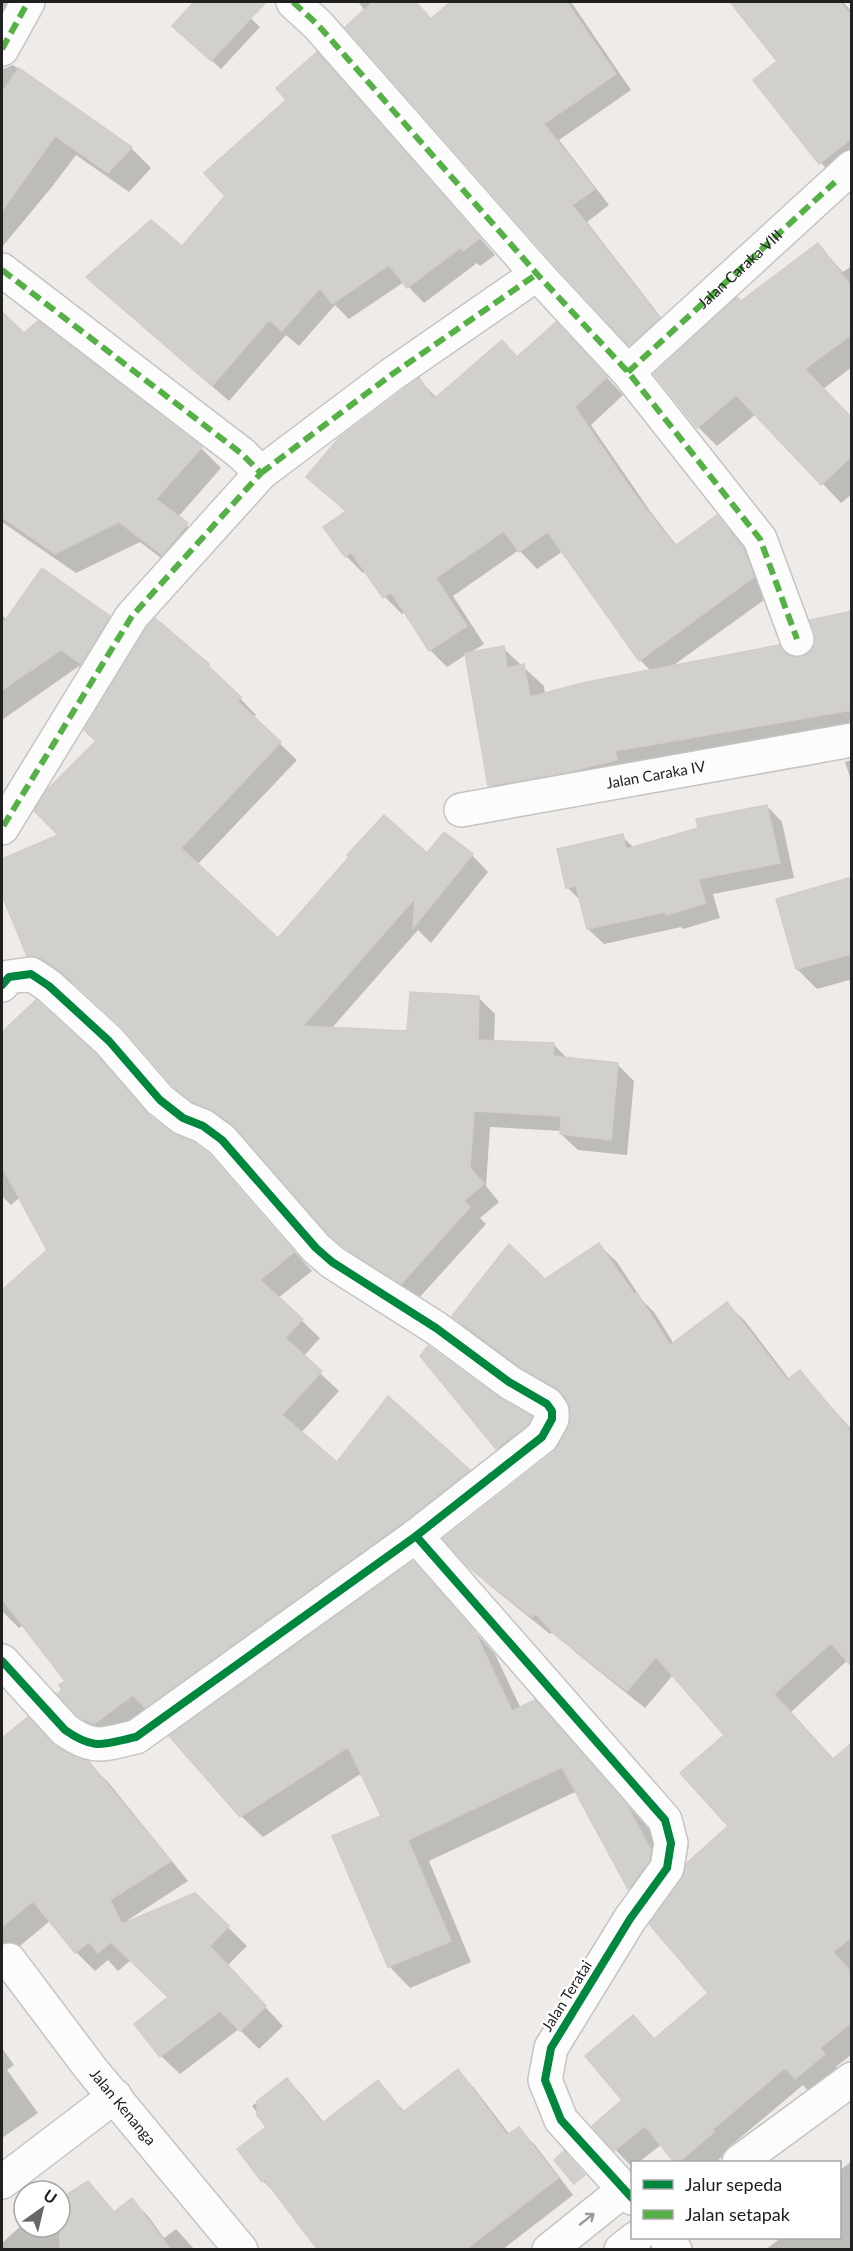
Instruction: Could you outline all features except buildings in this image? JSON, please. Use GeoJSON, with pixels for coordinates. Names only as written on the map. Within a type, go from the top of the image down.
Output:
{"type":"FeatureCollection","features":[{"type":"Feature","properties":{"kind":"street"},"geometry":{"type":"LineString","coordinates":[[2,49],[28,2]]}},
{"type":"Feature","properties":{"kind":"street"},"geometry":{"type":"LineString","coordinates":[[292,2],[318,25],[537,274],[628,372],[760,539],[797,639]]}},
{"type":"Feature","properties":{"kind":"street","name":"Jalan Caraka VIII"},"geometry":{"type":"LineString","coordinates":[[628,372],[846,181]]}},
{"type":"Feature","properties":{"kind":"street"},"geometry":{"type":"LineString","coordinates":[[2,270],[242,454],[261,473]]}},
{"type":"Feature","properties":{"kind":"street"},"geometry":{"type":"LineString","coordinates":[[2,828],[132,616],[261,473],[391,375],[537,274]]}},
{"type":"Feature","properties":{"kind":"street","name":"Jalan Caraka IV"},"geometry":{"type":"LineString","coordinates":[[461,810],[852,740]]}},
{"type":"Feature","properties":{"kind":"street"},"geometry":{"type":"LineString","coordinates":[[2,985],[9,977],[32,974],[49,986],[109,1041],[160,1100],[183,1118],[203,1126],[222,1140],[316,1248],[332,1262],[436,1328],[509,1382],[547,1404],[552,1411],[552,1419],[542,1437],[416,1536],[136,1737],[96,1745],[77,1738],[65,1730],[2,1661]]}},
{"type":"Feature","properties":{"kind":"street","name":"Jalan Teratai"},"geometry":{"type":"LineString","coordinates":[[416,1536],[665,1820],[671,1843],[667,1868],[630,1919],[551,2048],[545,2080],[561,2120],[629,2194]]}},
{"type":"Feature","properties":{"kind":"street","name":"Jalan Kenanga"},"geometry":{"type":"LineString","coordinates":[[9,1960],[115,2096],[240,2250]]}},
{"type":"Feature","properties":{"kind":"street"},"geometry":{"type":"LineString","coordinates":[[742,2161],[852,2079]]}},
{"type":"Feature","properties":{"kind":"street"},"geometry":{"type":"LineString","coordinates":[[2,2182],[115,2096]]}},
{"type":"Feature","properties":{"kind":"street"},"geometry":{"type":"LineString","coordinates":[[549,2250],[629,2194]]}},
{"type":"Feature","properties":{"kind":"street"},"geometry":{"type":"LineString","coordinates":[[621,2250],[635,2239]]}},
{"type":"Feature","properties":{"kind":"marked path"},"geometry":{"type":"LineString","coordinates":[[2,49],[28,2]]}},
{"type":"Feature","properties":{"kind":"marked path"},"geometry":{"type":"LineString","coordinates":[[293,2],[318,25],[537,274],[628,372],[760,539],[797,639]]}},
{"type":"Feature","properties":{"kind":"marked path"},"geometry":{"type":"LineString","coordinates":[[628,372],[835,182]]}},
{"type":"Feature","properties":{"kind":"marked path"},"geometry":{"type":"LineString","coordinates":[[2,270],[242,454],[261,473],[132,616],[2,828]]}},
{"type":"Feature","properties":{"kind":"marked path"},"geometry":{"type":"LineString","coordinates":[[261,473],[391,375],[537,274]]}},
{"type":"Feature","properties":{"kind":"cycle path"},"geometry":{"type":"LineString","coordinates":[[2,985],[9,977],[31,974],[49,986],[109,1041],[160,1100],[183,1118],[203,1126],[222,1140],[316,1248],[332,1262],[436,1328],[509,1382],[547,1404],[552,1411],[552,1419],[542,1437],[416,1536],[136,1737],[99,1744],[75,1737],[65,1730],[2,1661]]}},
{"type":"Feature","properties":{"kind":"cycle path"},"geometry":{"type":"LineString","coordinates":[[416,1536],[665,1820],[671,1843],[667,1868],[630,1919],[551,2048],[545,2080],[561,2120],[631,2197]]}}]}
